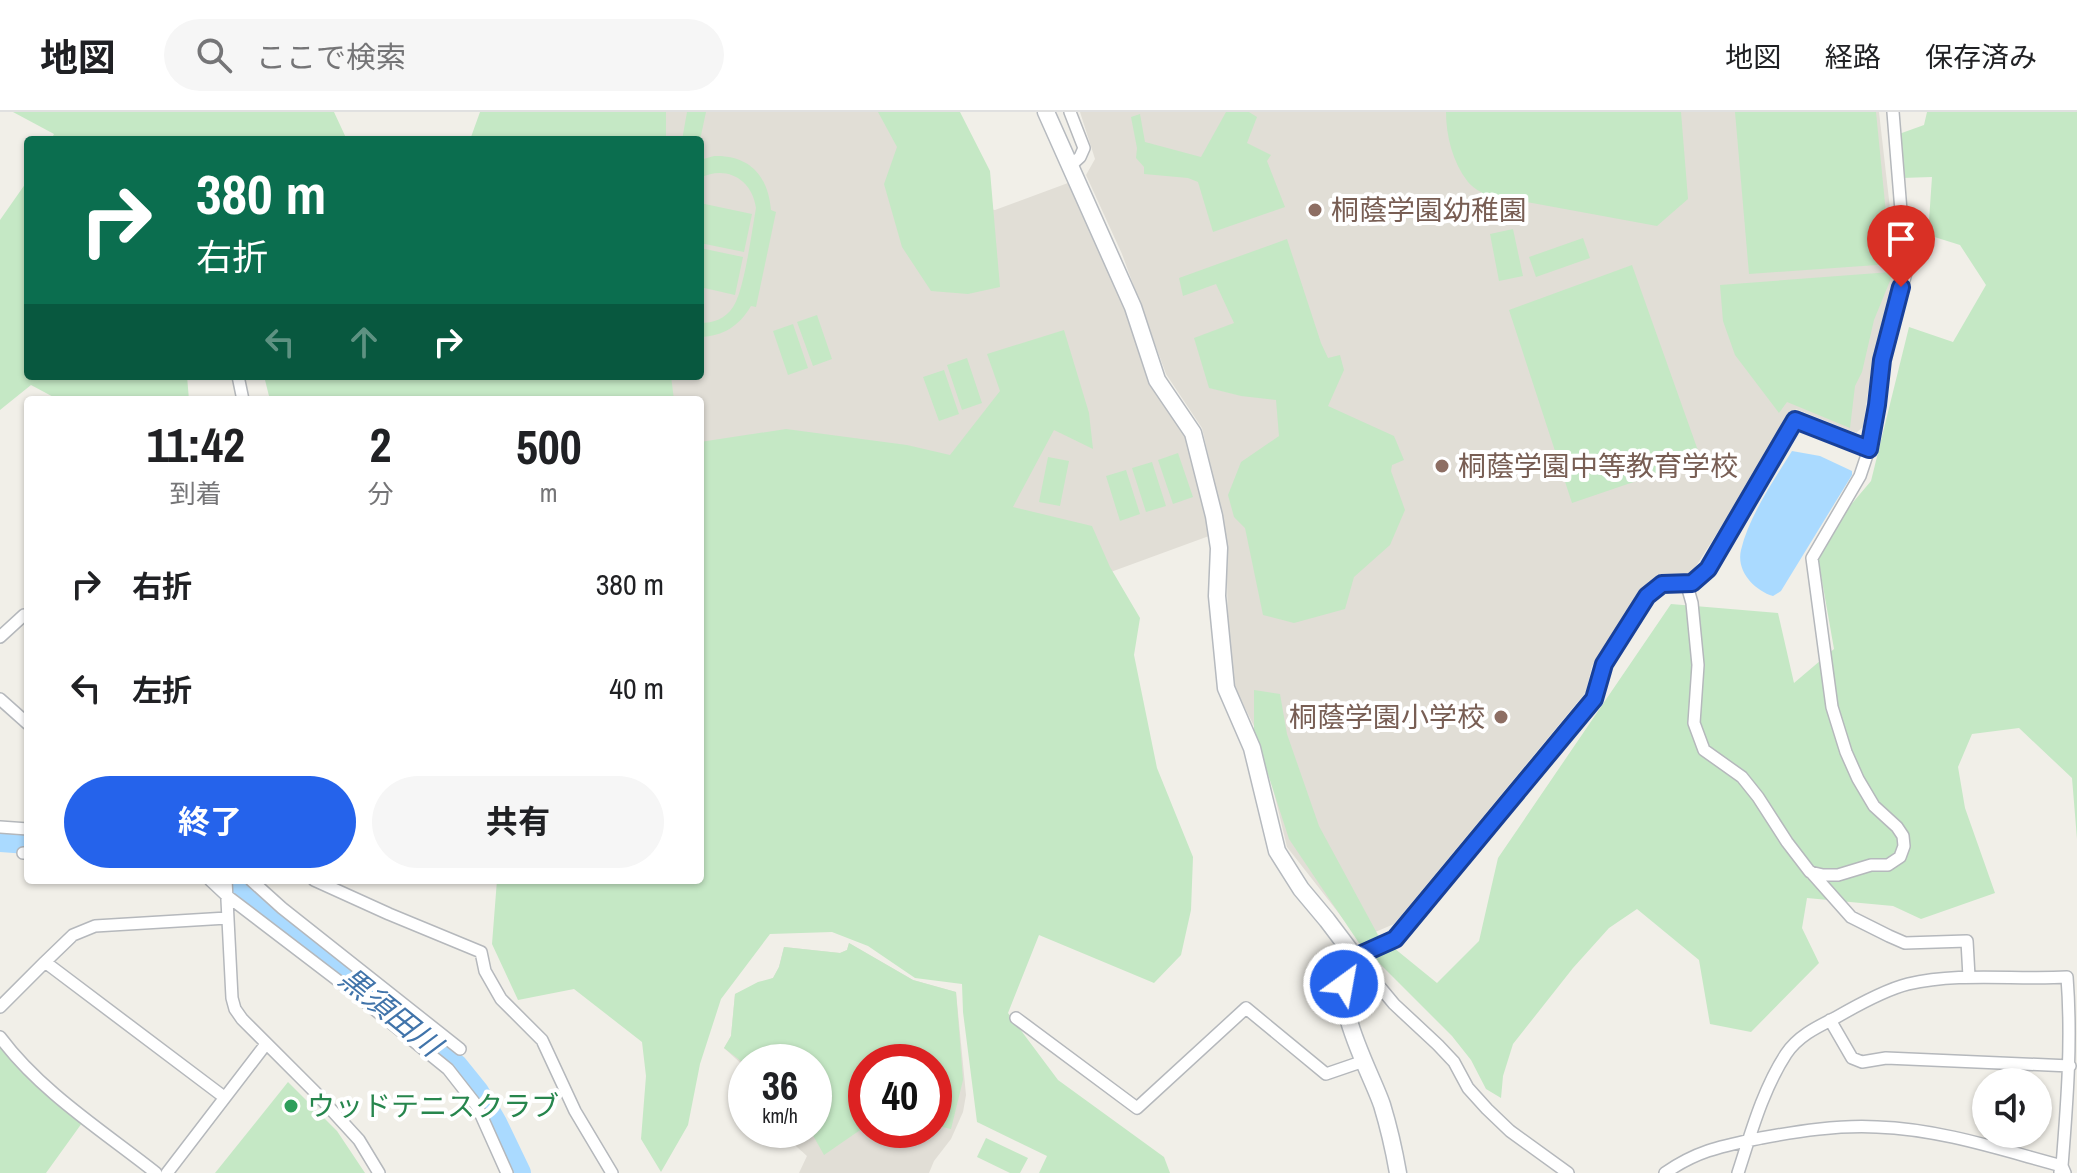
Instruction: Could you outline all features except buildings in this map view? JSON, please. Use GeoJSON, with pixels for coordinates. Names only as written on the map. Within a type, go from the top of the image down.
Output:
{"type":"FeatureCollection","features":[{"type":"Feature","properties":{"kind":"street"},"geometry":{"type":"LineString","coordinates":[[1046,112],[1133,307],[1157,380],[1193,433],[1219,548],[1217,596],[1226,688],[1252,748],[1277,851],[1301,889],[1355,957],[1394,1004],[1454,1062],[1468,1088],[1510,1131],[1568,1173]]}},
{"type":"Feature","properties":{"kind":"street"},"geometry":{"type":"LineString","coordinates":[[1069,167],[1080,157],[1084,148],[1070,112]]}},
{"type":"Feature","properties":{"kind":"street"},"geometry":{"type":"LineString","coordinates":[[1810,872],[1838,875],[1871,865],[1888,865],[1900,857],[1904,846],[1903,836],[1897,827],[1874,806],[1846,752],[1832,707],[1812,558],[1860,476],[1869,449],[1882,360],[1906,273],[1893,112]]}},
{"type":"Feature","properties":{"kind":"street"},"geometry":{"type":"LineString","coordinates":[[1398,1173],[1384,1114],[1349,1026],[1344,984],[1347,965],[1355,957],[1395,939],[1594,699],[1604,664],[1647,596],[1662,584],[1692,583],[1708,569],[1795,420],[1869,449]]}},
{"type":"Feature","properties":{"kind":"street"},"geometry":{"type":"LineString","coordinates":[[1686,582],[1692,603],[1698,665],[1694,723],[1704,750],[1742,777],[1810,872],[1851,917],[1905,943],[1967,941],[1969,977]]}},
{"type":"Feature","properties":{"kind":"street"},"geometry":{"type":"LineString","coordinates":[[0,637],[24,615]]}},
{"type":"Feature","properties":{"kind":"street"},"geometry":{"type":"LineString","coordinates":[[0,699],[24,720]]}},
{"type":"Feature","properties":{"kind":"street"},"geometry":{"type":"LineString","coordinates":[[0,827],[24,829]]}},
{"type":"Feature","properties":{"kind":"street"},"geometry":{"type":"LineString","coordinates":[[255,884],[460,1049]]}},
{"type":"Feature","properties":{"kind":"street"},"geometry":{"type":"LineString","coordinates":[[323,884],[481,952],[485,971],[501,999],[542,1040],[575,1111],[612,1173]]}},
{"type":"Feature","properties":{"kind":"street"},"geometry":{"type":"LineString","coordinates":[[226,888],[235,1009],[359,1140],[379,1173]]}},
{"type":"Feature","properties":{"kind":"street"},"geometry":{"type":"LineString","coordinates":[[226,888],[448,1069],[477,1106],[507,1173]]}},
{"type":"Feature","properties":{"kind":"street"},"geometry":{"type":"LineString","coordinates":[[0,1007],[73,935],[95,926],[227,918]]}},
{"type":"Feature","properties":{"kind":"street"},"geometry":{"type":"LineString","coordinates":[[45,962],[224,1097]]}},
{"type":"Feature","properties":{"kind":"street"},"geometry":{"type":"LineString","coordinates":[[1665,1173],[1687,1158],[1714,1148],[1749,1141],[1795,1132],[1877,1127],[1929,1132],[2062,1171],[2070,1066],[2067,977],[1969,977],[1906,984],[1802,1036],[1787,1052],[1772,1081],[1749,1141],[1738,1173]]}},
{"type":"Feature","properties":{"kind":"street"},"geometry":{"type":"LineString","coordinates":[[1016,1018],[1137,1108],[1246,1008],[1326,1074],[1364,1061]]}},
{"type":"Feature","properties":{"kind":"street"},"geometry":{"type":"LineString","coordinates":[[1830,1020],[1852,1058],[1862,1062],[1886,1058],[2070,1066]]}},
{"type":"Feature","properties":{"kind":"street"},"geometry":{"type":"LineString","coordinates":[[0,1037],[15,1057],[56,1095],[156,1173]]}},
{"type":"Feature","properties":{"kind":"street"},"geometry":{"type":"LineString","coordinates":[[167,1173],[266,1044]]}},
{"type":"Feature","properties":{"kind":"shaded area"},"geometry":{"type":"Polygon","coordinates":[[[662,112],[892,112],[976,207],[995,210],[1068,183],[1112,273],[1150,380],[1188,439],[1209,536],[1078,584],[704,452],[704,396],[661,396],[655,380],[704,380],[704,136],[658,136],[662,112]]]}},
{"type":"Feature","properties":{"kind":"shaded area"},"geometry":{"type":"Polygon","coordinates":[[[1080,112],[1879,112],[1897,270],[1871,371],[1863,427],[1856,433],[1796,409],[1691,574],[1649,581],[1592,666],[1586,692],[1394,924],[1359,939],[1287,847],[1262,742],[1229,676],[1226,534],[1202,428],[1166,374],[1122,254],[1086,175],[1095,159],[1080,112]]]}},
{"type":"Feature","properties":{"kind":"shaded area"},"geometry":{"type":"Polygon","coordinates":[[[849,943],[913,980],[956,992],[966,1095],[963,1112],[952,1137],[952,1044],[848,1044],[848,1148],[944,1148],[929,1173],[799,1173],[807,1156],[798,1148],[832,1148],[832,1044],[728,1044],[728,1052],[724,1048],[731,1036],[735,994],[773,978],[784,947],[840,953],[847,950],[849,943]]]}},
{"type":"Feature","properties":{"kind":"green space"},"geometry":{"type":"Polygon","coordinates":[[[13,112],[334,112],[345,136],[53,136],[13,112]]]}},
{"type":"Feature","properties":{"kind":"green space"},"geometry":{"type":"Polygon","coordinates":[[[480,112],[666,112],[666,136],[471,136],[480,112]]]}},
{"type":"Feature","properties":{"kind":"green space"},"geometry":{"type":"Polygon","coordinates":[[[687,112],[706,112],[701,136],[683,136],[687,112]]]}},
{"type":"Feature","properties":{"kind":"green space"},"geometry":{"type":"Polygon","coordinates":[[[878,112],[960,112],[990,171],[1000,287],[968,294],[931,291],[902,247],[884,184],[897,147],[878,112]]]}},
{"type":"Feature","properties":{"kind":"green space"},"geometry":{"type":"Polygon","coordinates":[[[1226,112],[1249,112],[1257,117],[1247,143],[1271,155],[1267,161],[1285,207],[1213,232],[1198,182],[1188,178],[1144,174],[1144,167],[1136,158],[1131,117],[1140,114],[1145,142],[1201,157],[1226,112]]]}},
{"type":"Feature","properties":{"kind":"green space"},"geometry":{"type":"Polygon","coordinates":[[[1446,112],[1681,112],[1688,199],[1657,226],[1484,194],[1470,184],[1454,158],[1446,112]]]}},
{"type":"Feature","properties":{"kind":"green space"},"geometry":{"type":"Polygon","coordinates":[[[1735,112],[1876,112],[1891,264],[1749,274],[1735,112]]]}},
{"type":"Feature","properties":{"kind":"green space"},"geometry":{"type":"Polygon","coordinates":[[[1927,112],[2077,112],[2077,839],[2072,778],[2019,728],[1972,734],[1958,767],[1965,808],[1995,893],[1921,919],[1893,906],[1807,898],[1802,928],[1819,963],[1751,1032],[1710,1024],[1699,960],[1637,909],[1609,928],[1513,1044],[1503,1076],[1501,1098],[1486,1089],[1471,1060],[1452,1036],[1359,943],[1289,839],[1254,731],[1254,690],[1280,694],[1287,734],[1319,826],[1378,935],[1437,983],[1479,941],[1498,858],[1671,604],[1778,613],[1794,683],[1834,649],[1818,558],[1838,520],[1871,481],[1909,327],[1953,342],[1986,285],[1960,245],[1928,235],[1932,177],[1901,178],[1899,134],[1924,125],[1927,112]]]}},
{"type":"Feature","properties":{"kind":"green space"},"geometry":{"type":"Polygon","coordinates":[[[727,157],[747,164],[761,178],[771,210],[776,212],[756,307],[751,306],[730,329],[704,336],[704,322],[723,317],[737,299],[756,208],[749,189],[736,177],[719,173],[704,176],[704,159],[727,157]]]}},
{"type":"Feature","properties":{"kind":"green space"},"geometry":{"type":"Polygon","coordinates":[[[24,186],[24,380],[187,380],[189,396],[52,396],[31,385],[0,410],[0,220],[24,186]]]}},
{"type":"Feature","properties":{"kind":"green space"},"geometry":{"type":"Polygon","coordinates":[[[704,204],[752,214],[744,252],[704,244],[704,204]]]}},
{"type":"Feature","properties":{"kind":"green space"},"geometry":{"type":"Polygon","coordinates":[[[1513,229],[1523,276],[1499,281],[1490,234],[1513,229]]]}},
{"type":"Feature","properties":{"kind":"green space"},"geometry":{"type":"Polygon","coordinates":[[[1583,238],[1590,258],[1536,277],[1529,257],[1583,238]]]}},
{"type":"Feature","properties":{"kind":"green space"},"geometry":{"type":"Polygon","coordinates":[[[1287,239],[1321,343],[1328,358],[1340,355],[1344,370],[1328,406],[1394,436],[1404,460],[1392,465],[1391,471],[1405,510],[1390,545],[1354,577],[1345,609],[1294,623],[1263,615],[1245,528],[1234,517],[1228,495],[1241,462],[1279,436],[1276,400],[1209,388],[1194,338],[1234,323],[1216,284],[1183,296],[1179,278],[1287,239]]]}},
{"type":"Feature","properties":{"kind":"green space"},"geometry":{"type":"Polygon","coordinates":[[[704,249],[743,257],[735,295],[704,288],[704,249]]]}},
{"type":"Feature","properties":{"kind":"green space"},"geometry":{"type":"Polygon","coordinates":[[[1632,265],[1701,459],[1572,503],[1509,310],[1632,265]]]}},
{"type":"Feature","properties":{"kind":"green space"},"geometry":{"type":"Polygon","coordinates":[[[1891,272],[1874,320],[1862,372],[1855,386],[1850,428],[1787,402],[1779,413],[1735,355],[1723,321],[1720,285],[1891,272]]]}},
{"type":"Feature","properties":{"kind":"green space"},"geometry":{"type":"Polygon","coordinates":[[[817,315],[832,359],[813,366],[797,322],[817,315]]]}},
{"type":"Feature","properties":{"kind":"green space"},"geometry":{"type":"Polygon","coordinates":[[[793,324],[808,368],[788,375],[773,331],[793,324]]]}},
{"type":"Feature","properties":{"kind":"green space"},"geometry":{"type":"Polygon","coordinates":[[[1064,330],[1089,413],[1093,449],[1054,430],[1013,507],[1092,526],[1110,567],[1140,618],[1134,655],[1157,768],[1193,857],[1191,910],[1181,955],[1154,983],[1039,935],[1008,1013],[1058,1080],[1164,1157],[1170,1173],[1039,1173],[1047,1156],[977,1122],[962,984],[915,978],[868,946],[832,932],[770,934],[721,999],[700,1064],[688,1125],[661,1172],[641,1139],[646,1076],[642,1042],[574,989],[518,1000],[492,944],[497,884],[704,884],[704,441],[786,429],[907,445],[950,455],[1000,391],[987,354],[1064,330]]]}},
{"type":"Feature","properties":{"kind":"green space"},"geometry":{"type":"Polygon","coordinates":[[[967,358],[982,403],[962,410],[947,365],[967,358]]]}},
{"type":"Feature","properties":{"kind":"green space"},"geometry":{"type":"Polygon","coordinates":[[[944,370],[959,414],[939,421],[923,377],[944,370]]]}},
{"type":"Feature","properties":{"kind":"green space"},"geometry":{"type":"Polygon","coordinates":[[[265,380],[672,380],[674,396],[269,396],[265,380]]]}},
{"type":"Feature","properties":{"kind":"green space"},"geometry":{"type":"Polygon","coordinates":[[[1178,453],[1193,497],[1173,504],[1158,460],[1178,453]]]}},
{"type":"Feature","properties":{"kind":"green space"},"geometry":{"type":"Polygon","coordinates":[[[1048,457],[1069,461],[1060,506],[1039,502],[1048,457]]]}},
{"type":"Feature","properties":{"kind":"green space"},"geometry":{"type":"Polygon","coordinates":[[[1152,462],[1166,506],[1146,512],[1132,468],[1152,462]]]}},
{"type":"Feature","properties":{"kind":"green space"},"geometry":{"type":"Polygon","coordinates":[[[1126,470],[1140,514],[1120,521],[1106,476],[1126,470]]]}},
{"type":"Feature","properties":{"kind":"green space"},"geometry":{"type":"Polygon","coordinates":[[[849,943],[913,980],[956,992],[963,1080],[952,1125],[952,1044],[848,1044],[848,1138],[824,1155],[820,1148],[832,1148],[832,1044],[728,1044],[728,1051],[724,1048],[731,1036],[735,994],[773,978],[784,947],[840,953],[847,950],[849,943]]]}},
{"type":"Feature","properties":{"kind":"green space"},"geometry":{"type":"Polygon","coordinates":[[[0,1046],[82,1123],[46,1173],[0,1173],[0,1046]]]}},
{"type":"Feature","properties":{"kind":"green space","name":"ウッドテニスクラブ"},"geometry":{"type":"Polygon","coordinates":[[[288,1082],[337,1131],[365,1173],[215,1173],[288,1082]]]}},
{"type":"Feature","properties":{"kind":"green space"},"geometry":{"type":"Polygon","coordinates":[[[986,1138],[1028,1158],[1020,1173],[1010,1173],[977,1157],[986,1138]]]}},
{"type":"Feature","properties":{"kind":"water"},"geometry":{"type":"Polygon","coordinates":[[[1792,451],[1820,456],[1852,471],[1852,475],[1781,591],[1773,596],[1748,579],[1741,565],[1741,550],[1756,511],[1792,451]]]}},
{"type":"Feature","properties":{"kind":"waterway","name":"黒須田川"},"geometry":{"type":"LineString","coordinates":[[0,840],[24,842]]}},
{"type":"Feature","properties":{"kind":"waterway","name":"黒須田川"},"geometry":{"type":"LineString","coordinates":[[232,884],[456,1066],[477,1092],[519,1173]]}},
{"type":"Feature","properties":{"kind":"place","name":"桐蔭学園幼稚園"},"geometry":{"type":"Point","coordinates":[1315,210]}},
{"type":"Feature","properties":{"kind":"place","name":"桐蔭学園中等教育学校"},"geometry":{"type":"Point","coordinates":[1442,466]}},
{"type":"Feature","properties":{"kind":"place","name":"桐蔭学園小学校"},"geometry":{"type":"Point","coordinates":[1501,717]}},
{"type":"Feature","properties":{"kind":"place","name":"ウッドテニスクラブ"},"geometry":{"type":"Point","coordinates":[291,1106]}},
{"type":"Feature","properties":{"kind":"route"},"geometry":{"type":"LineString","coordinates":[[1344,984],[1347,965],[1355,957],[1395,939],[1594,699],[1604,664],[1647,596],[1662,584],[1692,583],[1708,569],[1795,420],[1869,449],[1882,360],[1901,287]]}}]}
